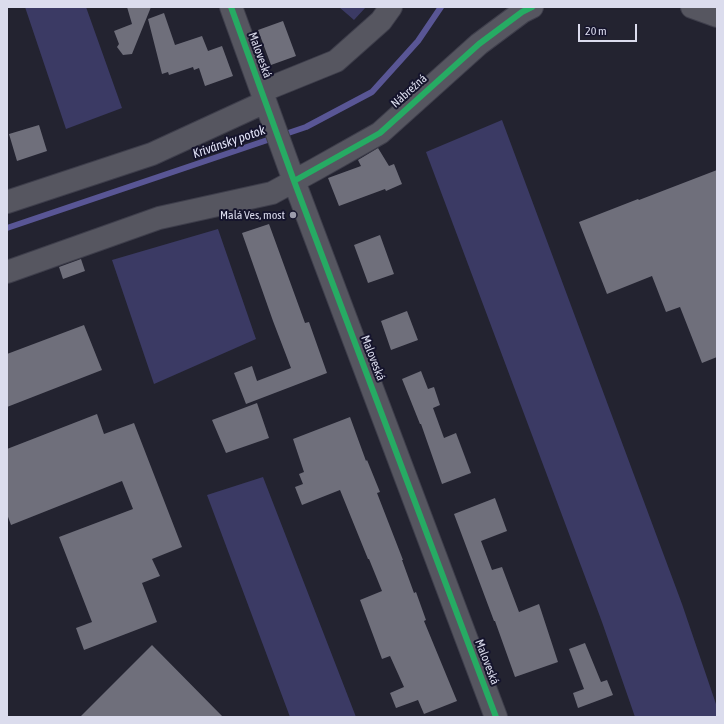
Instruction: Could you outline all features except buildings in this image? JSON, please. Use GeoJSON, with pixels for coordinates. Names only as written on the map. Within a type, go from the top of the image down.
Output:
{"type":"FeatureCollection","features":[{"type":"Feature","properties":{"kind":"street","name":"Maloveská"},"geometry":{"type":"LineString","coordinates":[[231,7],[293,177],[496,717]]}},
{"type":"Feature","properties":{"kind":"street"},"geometry":{"type":"LineString","coordinates":[[7,202],[152,154],[266,102],[336,61],[381,21],[391,7]]}},
{"type":"Feature","properties":{"kind":"street","name":"Nábrežná"},"geometry":{"type":"LineString","coordinates":[[7,272],[159,218],[272,193],[293,177],[380,133],[479,44],[522,12],[532,7]]}},
{"type":"Feature","properties":{"kind":"street"},"geometry":{"type":"LineString","coordinates":[[692,7],[717,16]]}},
{"type":"Feature","properties":{"kind":"shaded area"},"geometry":{"type":"Polygon","coordinates":[[[25,7],[86,7],[122,108],[66,129],[25,7]]]}},
{"type":"Feature","properties":{"kind":"shaded area"},"geometry":{"type":"Polygon","coordinates":[[[339,7],[366,7],[354,20],[339,7]]]}},
{"type":"Feature","properties":{"kind":"shaded area"},"geometry":{"type":"Polygon","coordinates":[[[502,120],[682,604],[717,707],[717,717],[635,717],[602,622],[426,152],[502,120]]]}},
{"type":"Feature","properties":{"kind":"shaded area"},"geometry":{"type":"Polygon","coordinates":[[[218,229],[256,339],[154,384],[112,260],[218,229]]]}},
{"type":"Feature","properties":{"kind":"shaded area"},"geometry":{"type":"Polygon","coordinates":[[[263,477],[356,717],[290,717],[207,495],[263,477]]]}},
{"type":"Feature","properties":{"kind":"waterway","name":"Krivánsky potok"},"geometry":{"type":"LineString","coordinates":[[7,228],[306,127],[372,92],[418,41],[441,7]]}},
{"type":"Feature","properties":{"kind":"cycle path"},"geometry":{"type":"LineString","coordinates":[[231,7],[294,181],[496,717]]}},
{"type":"Feature","properties":{"kind":"cycle path"},"geometry":{"type":"LineString","coordinates":[[294,181],[380,133],[479,44],[522,12],[532,7]]}},
{"type":"Feature","properties":{"kind":"place","name":"Malá Ves, most"},"geometry":{"type":"Point","coordinates":[293,215]}}]}
